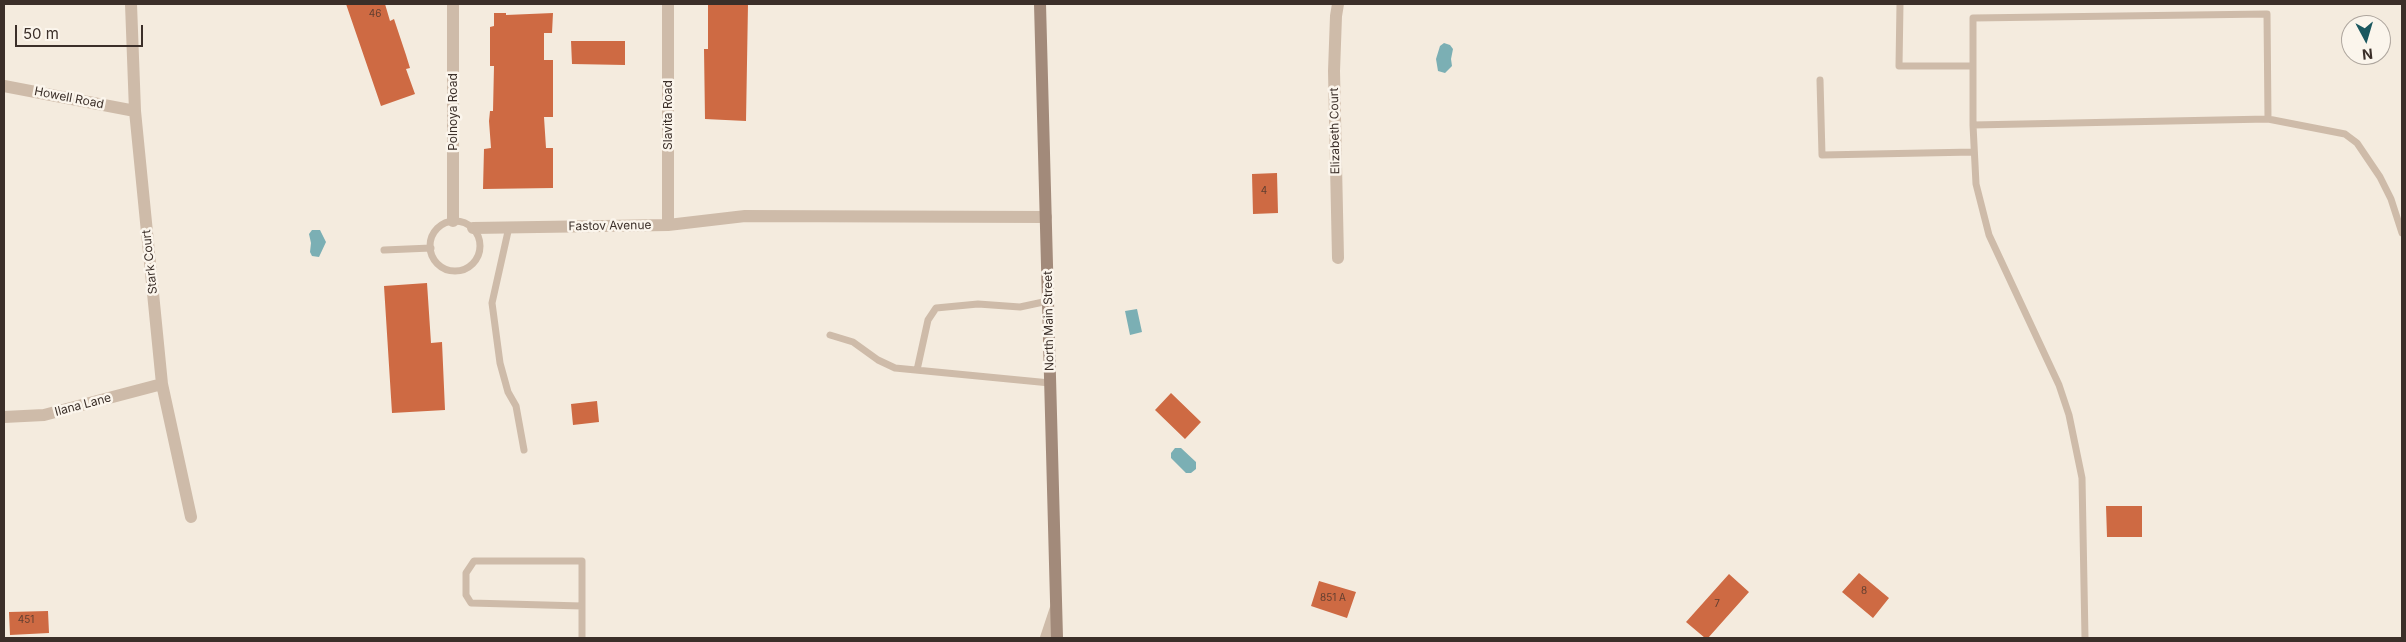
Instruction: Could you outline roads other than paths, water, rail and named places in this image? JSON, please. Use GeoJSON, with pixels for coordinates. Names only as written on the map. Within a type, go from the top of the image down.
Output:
{"type":"FeatureCollection","features":[{"type":"Feature","properties":{"kind":"main road","name":"North Main Street"},"geometry":{"type":"LineString","coordinates":[[1040,4],[1056,638]]}},
{"type":"Feature","properties":{"kind":"street","name":"Stark Court"},"geometry":{"type":"LineString","coordinates":[[131,4],[135,111],[162,384],[190,517]]}},
{"type":"Feature","properties":{"kind":"street","name":"Polnoya Road"},"geometry":{"type":"LineString","coordinates":[[453,4],[453,221]]}},
{"type":"Feature","properties":{"kind":"street","name":"Slavita Road"},"geometry":{"type":"LineString","coordinates":[[668,4],[668,225]]}},
{"type":"Feature","properties":{"kind":"street","name":"Elizabeth Court"},"geometry":{"type":"LineString","coordinates":[[1338,4],[1334,71],[1338,258]]}},
{"type":"Feature","properties":{"kind":"street","name":"Howell Road"},"geometry":{"type":"LineString","coordinates":[[4,86],[135,111]]}},
{"type":"Feature","properties":{"kind":"street","name":"Fastov Avenue"},"geometry":{"type":"LineString","coordinates":[[473,228],[668,225],[746,216],[1046,217]]}},
{"type":"Feature","properties":{"kind":"street","name":"Ilana Lane"},"geometry":{"type":"LineString","coordinates":[[4,417],[44,415],[162,384]]}},
{"type":"Feature","properties":{"kind":"street"},"geometry":{"type":"LineString","coordinates":[[1046,638],[1056,608]]}},
{"type":"Feature","properties":{"kind":"lane"},"geometry":{"type":"LineString","coordinates":[[1900,4],[1899,66],[1973,66]]}},
{"type":"Feature","properties":{"kind":"lane"},"geometry":{"type":"LineString","coordinates":[[2085,638],[2082,478],[2076,444],[2059,385],[1988,235],[1976,184],[1973,125],[1973,18],[2268,14],[2268,119]]}},
{"type":"Feature","properties":{"kind":"lane"},"geometry":{"type":"LineString","coordinates":[[1820,80],[1822,155],[1974,152]]}},
{"type":"Feature","properties":{"kind":"lane"},"geometry":{"type":"LineString","coordinates":[[1973,125],[2268,119],[2344,134],[2357,143],[2384,184],[2402,233]]}},
{"type":"Feature","properties":{"kind":"lane"},"geometry":{"type":"LineString","coordinates":[[453,221],[461,222],[473,228],[479,236],[480,245],[479,253],[469,267],[461,270],[444,268],[437,263],[430,248],[434,233],[446,223],[453,221]]}},
{"type":"Feature","properties":{"kind":"lane"},"geometry":{"type":"LineString","coordinates":[[509,227],[492,303],[500,363],[508,392],[516,406],[524,450]]}},
{"type":"Feature","properties":{"kind":"lane"},"geometry":{"type":"LineString","coordinates":[[384,250],[430,248]]}},
{"type":"Feature","properties":{"kind":"lane"},"geometry":{"type":"LineString","coordinates":[[917,370],[928,320],[936,308],[978,304],[1020,307],[1048,301]]}},
{"type":"Feature","properties":{"kind":"lane"},"geometry":{"type":"LineString","coordinates":[[830,335],[853,342],[878,360],[895,368],[1050,384]]}},
{"type":"Feature","properties":{"kind":"lane"},"geometry":{"type":"LineString","coordinates":[[582,606],[471,603],[466,595],[466,573],[474,561],[582,561],[582,606],[582,638]]}},
{"type":"Feature","properties":{"kind":"water"},"geometry":{"type":"Polygon","coordinates":[[[1444,43],[1450,45],[1453,49],[1452,66],[1445,73],[1438,71],[1436,59],[1440,46],[1444,43]]]}},
{"type":"Feature","properties":{"kind":"water"},"geometry":{"type":"Polygon","coordinates":[[[312,230],[320,230],[326,242],[319,257],[312,256],[310,252],[309,234],[312,230]]]}},
{"type":"Feature","properties":{"kind":"water"},"geometry":{"type":"Polygon","coordinates":[[[1137,309],[1142,332],[1130,335],[1125,311],[1137,309]]]}},
{"type":"Feature","properties":{"kind":"water"},"geometry":{"type":"Polygon","coordinates":[[[1175,448],[1181,448],[1196,462],[1196,469],[1191,473],[1186,473],[1171,458],[1171,453],[1175,448]]]}}]}
